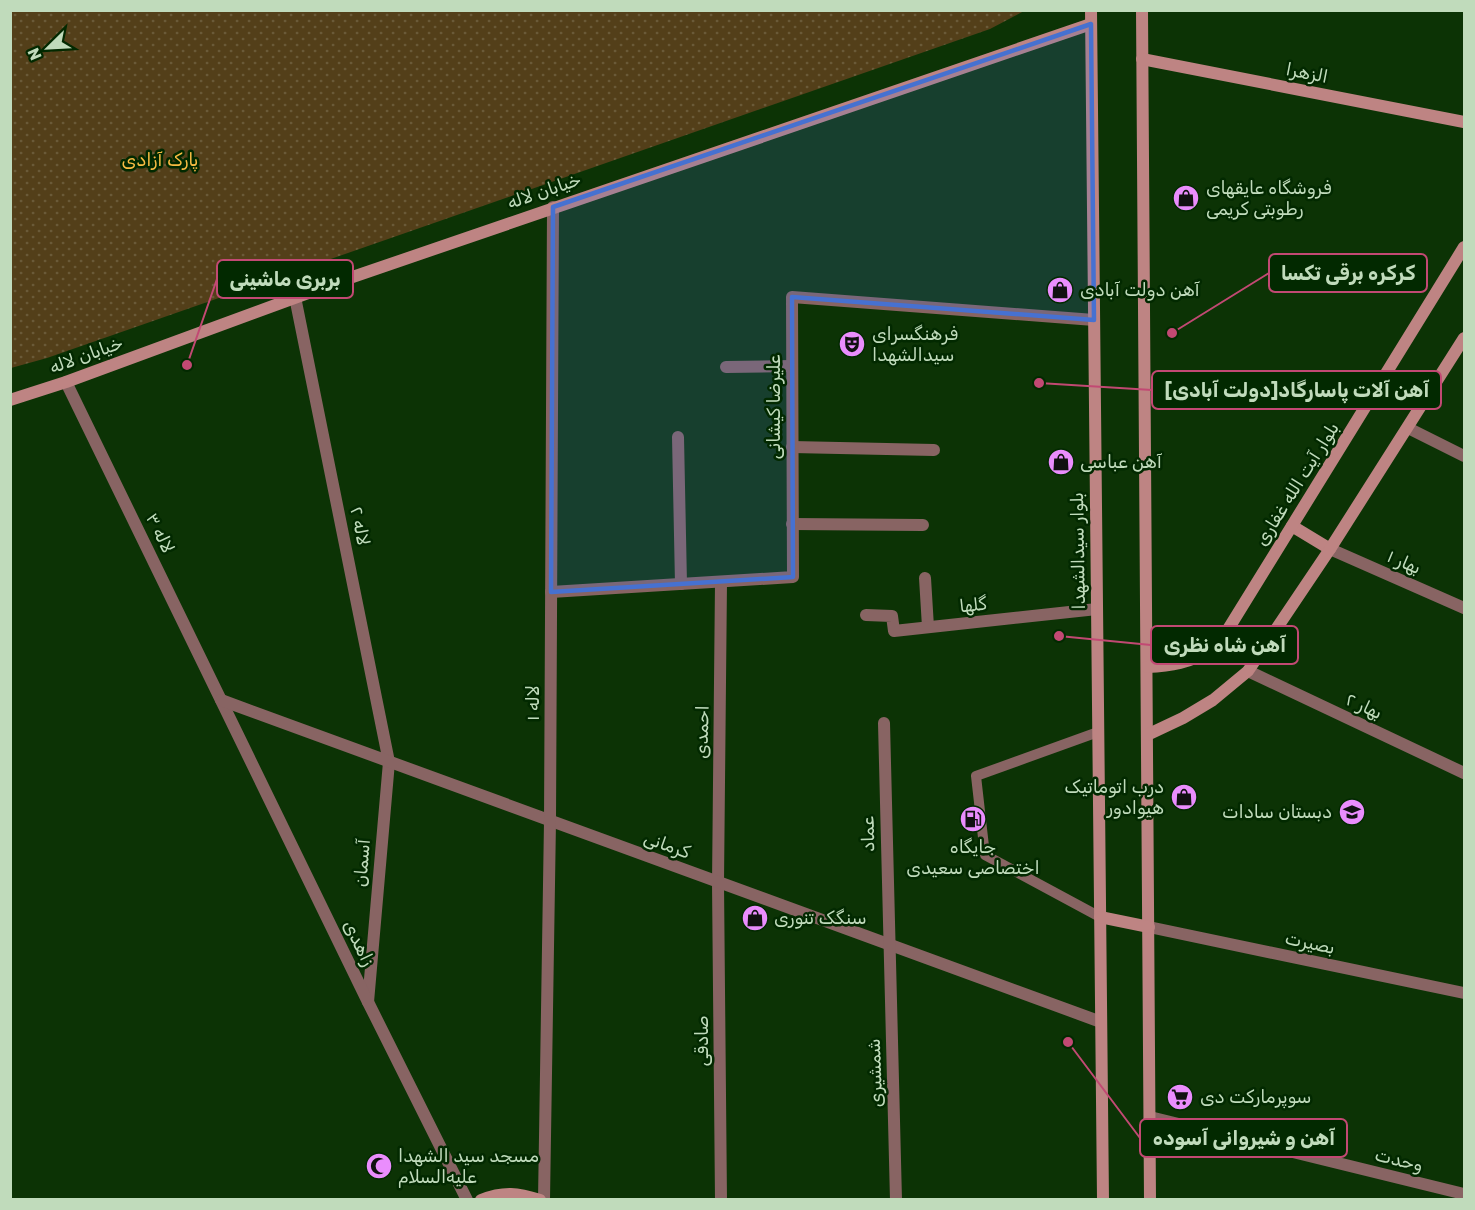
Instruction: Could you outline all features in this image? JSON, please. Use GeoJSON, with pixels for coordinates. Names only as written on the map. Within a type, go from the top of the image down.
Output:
{"type":"FeatureCollection","features":[{"type":"Feature","properties":{"kind":"main road","name":"بلوار سیدالشهدا"},"geometry":{"type":"LineString","coordinates":[[1091,10],[1103,1200]]}},
{"type":"Feature","properties":{"kind":"main road"},"geometry":{"type":"LineString","coordinates":[[1142,10],[1150,1200]]}},
{"type":"Feature","properties":{"kind":"main road","name":"خیابان لاله"},"geometry":{"type":"LineString","coordinates":[[10,400],[553,207],[1091,24]]}},
{"type":"Feature","properties":{"kind":"main road","name":"الزهرا"},"geometry":{"type":"LineString","coordinates":[[1142,59],[1464,122]]}},
{"type":"Feature","properties":{"kind":"main road","name":"بلوار آیت الله غفاری"},"geometry":{"type":"LineString","coordinates":[[1147,667],[1170,666],[1191,660],[1212,648],[1227,631],[1464,247]]}},
{"type":"Feature","properties":{"kind":"main road"},"geometry":{"type":"LineString","coordinates":[[1147,735],[1214,700],[1248,671],[1330,549],[1464,338]]}},
{"type":"Feature","properties":{"kind":"main road"},"geometry":{"type":"LineString","coordinates":[[1292,526],[1330,549]]}},
{"type":"Feature","properties":{"kind":"main road"},"geometry":{"type":"LineString","coordinates":[[1100,917],[1149,927]]}},
{"type":"Feature","properties":{"kind":"main road"},"geometry":{"type":"LineString","coordinates":[[482,1200],[499,1194],[517,1193],[542,1200]]}},
{"type":"Feature","properties":{"kind":"street","name":"لاله ۱"},"geometry":{"type":"LineString","coordinates":[[542,1200],[550,821],[553,207]]}},
{"type":"Feature","properties":{"kind":"street","name":"لاله ۲"},"geometry":{"type":"LineString","coordinates":[[295,297],[389,762]]}},
{"type":"Feature","properties":{"kind":"street","name":"علیرضا کیشانی"},"geometry":{"type":"LineString","coordinates":[[551,592],[793,577],[792,297],[1094,320]]}},
{"type":"Feature","properties":{"kind":"street"},"geometry":{"type":"LineString","coordinates":[[726,367],[792,366]]}},
{"type":"Feature","properties":{"kind":"street","name":"لاله ۳"},"geometry":{"type":"LineString","coordinates":[[66,382],[221,700]]}},
{"type":"Feature","properties":{"kind":"street"},"geometry":{"type":"LineString","coordinates":[[1408,428],[1464,456]]}},
{"type":"Feature","properties":{"kind":"street"},"geometry":{"type":"LineString","coordinates":[[678,437],[681,584]]}},
{"type":"Feature","properties":{"kind":"street"},"geometry":{"type":"LineString","coordinates":[[792,447],[934,450]]}},
{"type":"Feature","properties":{"kind":"street"},"geometry":{"type":"LineString","coordinates":[[792,524],[922,525]]}},
{"type":"Feature","properties":{"kind":"street","name":"بهار ۱"},"geometry":{"type":"LineString","coordinates":[[1330,549],[1464,608]]}},
{"type":"Feature","properties":{"kind":"street"},"geometry":{"type":"LineString","coordinates":[[925,578],[928,627]]}},
{"type":"Feature","properties":{"kind":"street","name":"احمدی"},"geometry":{"type":"LineString","coordinates":[[718,883],[721,582]]}},
{"type":"Feature","properties":{"kind":"street","name":"گلها"},"geometry":{"type":"LineString","coordinates":[[866,615],[892,616],[894,631],[1097,609]]}},
{"type":"Feature","properties":{"kind":"street","name":"بهار ۲"},"geometry":{"type":"LineString","coordinates":[[1248,671],[1464,772]]}},
{"type":"Feature","properties":{"kind":"street","name":"کرمانی"},"geometry":{"type":"LineString","coordinates":[[221,700],[1101,1022]]}},
{"type":"Feature","properties":{"kind":"street","name":"زاهدی"},"geometry":{"type":"LineString","coordinates":[[221,700],[467,1200]]}},
{"type":"Feature","properties":{"kind":"street","name":"عماد"},"geometry":{"type":"LineString","coordinates":[[884,723],[889,945]]}},
{"type":"Feature","properties":{"kind":"street","name":"آسمان"},"geometry":{"type":"LineString","coordinates":[[368,1002],[389,762]]}},
{"type":"Feature","properties":{"kind":"street","name":"صادقی"},"geometry":{"type":"LineString","coordinates":[[718,883],[721,1200]]}},
{"type":"Feature","properties":{"kind":"street","name":"بصیرت"},"geometry":{"type":"LineString","coordinates":[[1149,927],[1464,993]]}},
{"type":"Feature","properties":{"kind":"street","name":"شمشیری"},"geometry":{"type":"LineString","coordinates":[[889,945],[896,1200]]}},
{"type":"Feature","properties":{"kind":"street","name":"وحدت"},"geometry":{"type":"LineString","coordinates":[[1150,1117],[1464,1194]]}},
{"type":"Feature","properties":{"kind":"lane"},"geometry":{"type":"LineString","coordinates":[[1098,732],[976,776],[985,855],[1100,917]]}},
{"type":"Feature","properties":{"kind":"highlighted area"},"geometry":{"type":"Polygon","coordinates":[[[1091,24],[1094,320],[792,297],[793,577],[551,592],[553,207],[1091,24]]]}},
{"type":"Feature","properties":{"kind":"green space","name":"پارک آزادی"},"geometry":{"type":"Polygon","coordinates":[[[11,10],[1024,11],[990,29],[47,358],[11,368],[11,10]]]}},
{"type":"Feature","properties":{"kind":"place","name":"فروشگاه عایقهای رطوبتی کریمی"},"geometry":{"type":"Point","coordinates":[1186,198]}},
{"type":"Feature","properties":{"kind":"place","name":"آهن دولت آبادی"},"geometry":{"type":"Point","coordinates":[1060,290]}},
{"type":"Feature","properties":{"kind":"place","name":"کرکره برقی تکسا"},"geometry":{"type":"Point","coordinates":[1172,333]}},
{"type":"Feature","properties":{"kind":"place","name":"فرهنگسرای سیدالشهدا"},"geometry":{"type":"Point","coordinates":[852,344]}},
{"type":"Feature","properties":{"kind":"place","name":"بربری ماشینی"},"geometry":{"type":"Point","coordinates":[187,365]}},
{"type":"Feature","properties":{"kind":"place","name":"آهن آلات پاسارگاد[دولت آبادی]"},"geometry":{"type":"Point","coordinates":[1039,383]}},
{"type":"Feature","properties":{"kind":"place","name":"آهن عباسی"},"geometry":{"type":"Point","coordinates":[1061,462]}},
{"type":"Feature","properties":{"kind":"place","name":"آهن شاه نظری"},"geometry":{"type":"Point","coordinates":[1059,636]}},
{"type":"Feature","properties":{"kind":"place","name":"درب اتوماتیک هیوادور"},"geometry":{"type":"Point","coordinates":[1184,797]}},
{"type":"Feature","properties":{"kind":"place","name":"دبستان سادات"},"geometry":{"type":"Point","coordinates":[1352,812]}},
{"type":"Feature","properties":{"kind":"place","name":"جایگاه اختصاصی سعیدی"},"geometry":{"type":"Point","coordinates":[973,819]}},
{"type":"Feature","properties":{"kind":"place","name":"سنگک تنوری"},"geometry":{"type":"Point","coordinates":[755,918]}},
{"type":"Feature","properties":{"kind":"place","name":"آهن و شیروانی آسوده"},"geometry":{"type":"Point","coordinates":[1068,1042]}},
{"type":"Feature","properties":{"kind":"place","name":"سوپرمارکت دی"},"geometry":{"type":"Point","coordinates":[1180,1097]}},
{"type":"Feature","properties":{"kind":"place","name":"مسجد سید الشهدا علیه‌السلام"},"geometry":{"type":"Point","coordinates":[379,1166]}}]}
